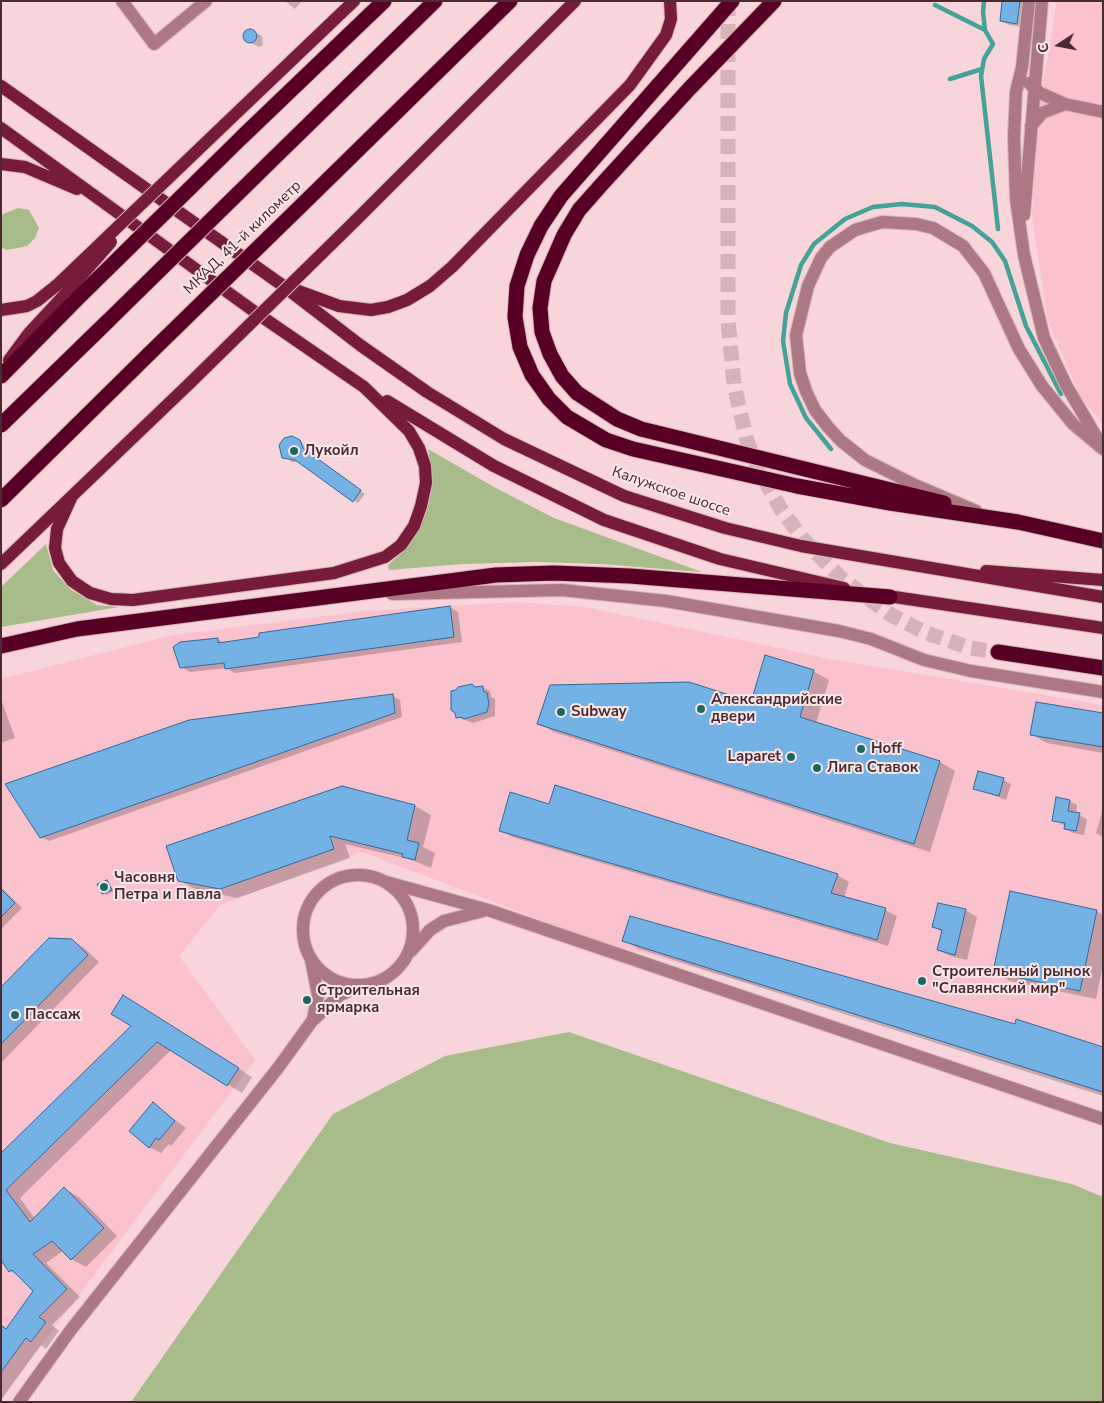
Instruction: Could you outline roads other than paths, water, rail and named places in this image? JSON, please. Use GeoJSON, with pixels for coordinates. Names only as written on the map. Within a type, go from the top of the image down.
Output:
{"type":"FeatureCollection","features":[{"type":"Feature","properties":{"kind":"highway"},"geometry":{"type":"LineString","coordinates":[[1,376],[67,292],[242,138],[384,1]]}},
{"type":"Feature","properties":{"kind":"highway"},"geometry":{"type":"LineString","coordinates":[[1,425],[435,1]]}},
{"type":"Feature","properties":{"kind":"highway","name":"МКАД, 41-й километр"},"geometry":{"type":"LineString","coordinates":[[1,500],[510,1]]}},
{"type":"Feature","properties":{"kind":"highway"},"geometry":{"type":"LineString","coordinates":[[732,1],[560,196],[541,226],[526,255],[517,286],[515,317],[520,347],[532,375],[549,399],[567,417],[588,432],[633,450],[797,486],[890,503],[1018,522]]}},
{"type":"Feature","properties":{"kind":"highway"},"geometry":{"type":"LineString","coordinates":[[772,3],[690,88],[602,184],[579,210],[564,235],[544,281],[540,308],[542,332],[550,354],[562,376],[577,393],[617,419],[641,429],[817,470],[1018,522],[1103,541]]}},
{"type":"Feature","properties":{"kind":"highway"},"geometry":{"type":"LineString","coordinates":[[1,646],[77,629],[496,575],[554,573],[630,576],[890,597]]}},
{"type":"Feature","properties":{"kind":"highway"},"geometry":{"type":"LineString","coordinates":[[998,652],[1103,668]]}},
{"type":"Feature","properties":{"kind":"main road"},"geometry":{"type":"LineString","coordinates":[[1,370],[29,333],[138,210],[354,1]]}},
{"type":"Feature","properties":{"kind":"main road"},"geometry":{"type":"LineString","coordinates":[[4,561],[355,222],[575,1]]}},
{"type":"Feature","properties":{"kind":"main road"},"geometry":{"type":"LineString","coordinates":[[3,88],[282,286],[339,306],[364,310],[388,307],[407,300],[430,286],[452,267],[630,85],[666,35],[671,19],[670,1]]}},
{"type":"Feature","properties":{"kind":"main road"},"geometry":{"type":"LineString","coordinates":[[1,128],[255,312],[364,387],[494,466],[604,520],[720,559],[805,580],[890,597],[1103,628]]}},
{"type":"Feature","properties":{"kind":"main road"},"geometry":{"type":"LineString","coordinates":[[1,164],[25,167],[96,196]]}},
{"type":"Feature","properties":{"kind":"main road","name":"Калужское шоссе"},"geometry":{"type":"LineString","coordinates":[[282,286],[360,345],[427,392],[504,439],[624,496],[726,528],[801,546],[1103,598]]}},
{"type":"Feature","properties":{"kind":"main road"},"geometry":{"type":"LineString","coordinates":[[1,310],[26,306],[67,292]]}},
{"type":"Feature","properties":{"kind":"main road"},"geometry":{"type":"LineString","coordinates":[[72,496],[57,529],[55,548],[59,563],[72,581],[90,593],[111,599],[132,600],[334,573],[385,557],[401,545],[414,526],[426,483],[425,466],[419,448],[409,431],[364,387]]}},
{"type":"Feature","properties":{"kind":"main road"},"geometry":{"type":"LineString","coordinates":[[899,564],[1103,580]]}},
{"type":"Feature","properties":{"kind":"street"},"geometry":{"type":"LineString","coordinates":[[122,1],[154,44],[206,1]]}},
{"type":"Feature","properties":{"kind":"street"},"geometry":{"type":"LineString","coordinates":[[1029,1],[1022,67],[1016,92],[1014,137],[1016,199],[1022,241],[1034,304],[1044,338],[1066,385],[1103,448]]}},
{"type":"Feature","properties":{"kind":"street"},"geometry":{"type":"LineString","coordinates":[[1022,241],[1030,126],[1042,1]]}},
{"type":"Feature","properties":{"kind":"street"},"geometry":{"type":"LineString","coordinates":[[1022,67],[1028,82],[1034,88],[1065,104],[1103,112]]}},
{"type":"Feature","properties":{"kind":"street"},"geometry":{"type":"LineString","coordinates":[[1030,126],[1042,113],[1065,104]]}},
{"type":"Feature","properties":{"kind":"street"},"geometry":{"type":"LineString","coordinates":[[976,511],[915,485],[865,460],[841,441],[828,427],[815,410],[806,392],[798,364],[796,335],[808,286],[821,258],[830,247],[855,230],[882,222],[916,224],[933,228],[963,246],[984,273],[1019,349],[1042,386],[1073,424],[1103,448]]}},
{"type":"Feature","properties":{"kind":"street"},"geometry":{"type":"LineString","coordinates":[[360,594],[562,590],[666,601],[839,631],[871,639],[924,660],[971,671],[1103,692]]}},
{"type":"Feature","properties":{"kind":"street"},"geometry":{"type":"LineString","coordinates":[[312,1021],[318,995],[303,933],[304,922],[311,902],[321,889],[334,880],[355,874],[371,876],[386,882],[488,910],[1103,1119]]}},
{"type":"Feature","properties":{"kind":"street"},"geometry":{"type":"LineString","coordinates":[[386,882],[402,896],[412,915],[413,937],[406,957]]}},
{"type":"Feature","properties":{"kind":"street"},"geometry":{"type":"LineString","coordinates":[[19,1402],[70,1331],[312,1021],[340,995],[362,984],[383,979],[392,973],[430,930],[444,921],[472,912],[488,910]]}},
{"type":"Feature","properties":{"kind":"street"},"geometry":{"type":"LineString","coordinates":[[309,954],[322,971],[331,977],[351,984],[362,984]]}},
{"type":"Feature","properties":{"kind":"waterway"},"geometry":{"type":"LineString","coordinates":[[984,1],[985,30],[993,44],[984,59],[981,76],[998,229]]}},
{"type":"Feature","properties":{"kind":"waterway"},"geometry":{"type":"LineString","coordinates":[[935,5],[985,30]]}},
{"type":"Feature","properties":{"kind":"waterway"},"geometry":{"type":"LineString","coordinates":[[950,79],[982,69]]}},
{"type":"Feature","properties":{"kind":"waterway"},"geometry":{"type":"LineString","coordinates":[[831,449],[806,418],[790,384],[783,341],[786,313],[801,265],[814,244],[845,219],[873,207],[902,204],[935,207],[972,226],[992,242],[1005,261],[1026,326],[1061,394]]}},
{"type":"Feature","properties":{"kind":"tunnel"},"geometry":{"type":"LineString","coordinates":[[728,1],[728,320],[734,385],[747,441],[760,472],[782,511],[803,539],[841,578],[891,615],[924,632],[970,648],[998,652]]}},
{"type":"Feature","properties":{"kind":"place","name":"Лукойл"},"geometry":{"type":"Point","coordinates":[294,451]}},
{"type":"Feature","properties":{"kind":"place","name":"Александрийские двери"},"geometry":{"type":"Point","coordinates":[701,709]}},
{"type":"Feature","properties":{"kind":"place","name":"Subway"},"geometry":{"type":"Point","coordinates":[561,712]}},
{"type":"Feature","properties":{"kind":"place","name":"Hoff"},"geometry":{"type":"Point","coordinates":[861,749]}},
{"type":"Feature","properties":{"kind":"place","name":"Laparet"},"geometry":{"type":"Point","coordinates":[791,757]}},
{"type":"Feature","properties":{"kind":"place","name":"Лига Ставок"},"geometry":{"type":"Point","coordinates":[817,768]}},
{"type":"Feature","properties":{"kind":"place","name":"Часовня Петра и Павла"},"geometry":{"type":"Point","coordinates":[104,887]}},
{"type":"Feature","properties":{"kind":"place","name":"Строительный рынок \"Славянский мир\""},"geometry":{"type":"Point","coordinates":[922,981]}},
{"type":"Feature","properties":{"kind":"place","name":"Строительная ярмарка"},"geometry":{"type":"Point","coordinates":[307,1000]}},
{"type":"Feature","properties":{"kind":"place","name":"Пассаж"},"geometry":{"type":"Point","coordinates":[15,1015]}}]}
